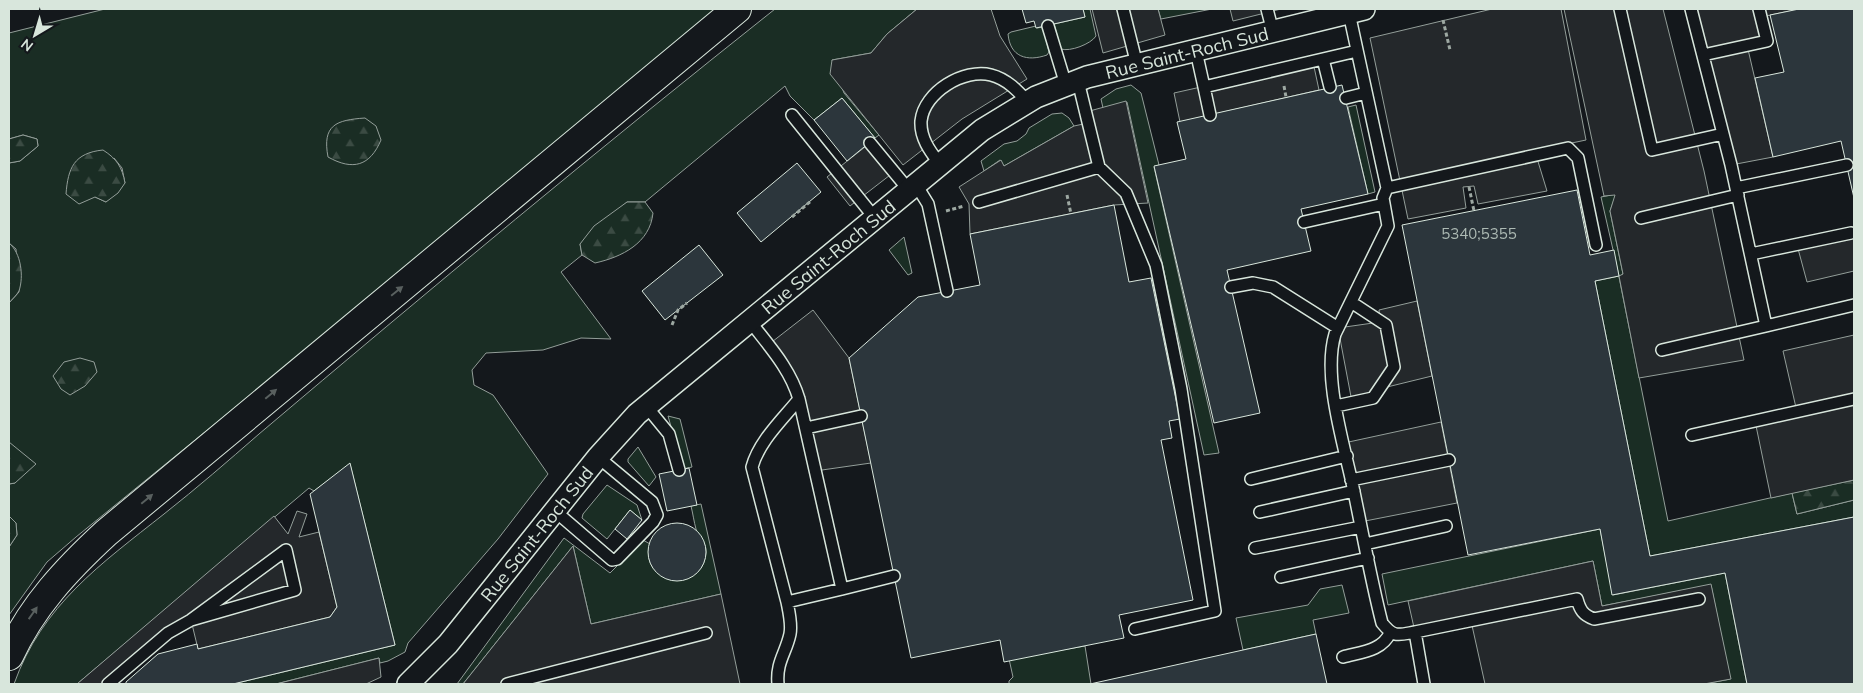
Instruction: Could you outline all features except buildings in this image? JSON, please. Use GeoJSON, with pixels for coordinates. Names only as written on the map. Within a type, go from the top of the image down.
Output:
{"type":"FeatureCollection","features":[{"type":"Feature","properties":{"kind":"highway"},"geometry":{"type":"LineString","coordinates":[[9,656],[29,618],[47,593],[77,560],[106,533],[737,9]]}},
{"type":"Feature","properties":{"kind":"street","name":"Rue Saint-Roch Sud"},"geometry":{"type":"LineString","coordinates":[[408,684],[448,644],[598,457],[646,406],[939,163],[982,130],[1028,102],[1072,83],[1344,12]]}},
{"type":"Feature","properties":{"kind":"lane"},"geometry":{"type":"LineString","coordinates":[[1123,9],[1137,65]]}},
{"type":"Feature","properties":{"kind":"lane"},"geometry":{"type":"LineString","coordinates":[[1267,9],[1273,32]]}},
{"type":"Feature","properties":{"kind":"lane"},"geometry":{"type":"LineString","coordinates":[[1620,9],[1652,150],[1723,134]]}},
{"type":"Feature","properties":{"kind":"lane"},"geometry":{"type":"LineString","coordinates":[[1692,9],[1737,192],[1766,326]]}},
{"type":"Feature","properties":{"kind":"lane"},"geometry":{"type":"LineString","coordinates":[[1703,55],[1767,41],[1759,9]]}},
{"type":"Feature","properties":{"kind":"lane"},"geometry":{"type":"LineString","coordinates":[[1344,12],[1358,51],[1387,188],[1383,198],[1388,226],[1338,328],[1330,350],[1332,383],[1382,623],[1390,633],[1398,635],[1577,599],[1580,610],[1585,616],[1594,619],[1699,599]]}},
{"type":"Feature","properties":{"kind":"lane"},"geometry":{"type":"LineString","coordinates":[[1048,26],[1072,83],[1099,167],[1126,194],[1156,266],[1181,389],[1215,611],[1135,629]]}},
{"type":"Feature","properties":{"kind":"lane"},"geometry":{"type":"LineString","coordinates":[[1196,51],[1210,115]]}},
{"type":"Feature","properties":{"kind":"lane"},"geometry":{"type":"LineString","coordinates":[[1204,87],[1358,51]]}},
{"type":"Feature","properties":{"kind":"lane"},"geometry":{"type":"LineString","coordinates":[[1323,60],[1330,87]]}},
{"type":"Feature","properties":{"kind":"lane"},"geometry":{"type":"LineString","coordinates":[[939,163],[927,146],[921,122],[930,100],[947,84],[975,73],[991,75],[1013,86],[1028,102]]}},
{"type":"Feature","properties":{"kind":"lane"},"geometry":{"type":"LineString","coordinates":[[1346,98],[1366,93]]}},
{"type":"Feature","properties":{"kind":"lane"},"geometry":{"type":"LineString","coordinates":[[792,115],[874,217]]}},
{"type":"Feature","properties":{"kind":"lane"},"geometry":{"type":"LineString","coordinates":[[870,143],[928,204],[946,292]]}},
{"type":"Feature","properties":{"kind":"lane"},"geometry":{"type":"LineString","coordinates":[[1387,188],[1568,148],[1578,158],[1596,245]]}},
{"type":"Feature","properties":{"kind":"lane"},"geometry":{"type":"LineString","coordinates":[[1641,218],[1847,165]]}},
{"type":"Feature","properties":{"kind":"lane"},"geometry":{"type":"LineString","coordinates":[[979,202],[1099,167]]}},
{"type":"Feature","properties":{"kind":"lane"},"geometry":{"type":"LineString","coordinates":[[1304,222],[1384,204]]}},
{"type":"Feature","properties":{"kind":"lane"},"geometry":{"type":"LineString","coordinates":[[1751,254],[1851,233]]}},
{"type":"Feature","properties":{"kind":"lane"},"geometry":{"type":"LineString","coordinates":[[1230,287],[1253,283],[1273,287],[1338,328]]}},
{"type":"Feature","properties":{"kind":"lane"},"geometry":{"type":"LineString","coordinates":[[1336,406],[1373,398],[1394,367],[1386,325],[1351,302]]}},
{"type":"Feature","properties":{"kind":"lane"},"geometry":{"type":"LineString","coordinates":[[1662,350],[1854,305]]}},
{"type":"Feature","properties":{"kind":"lane"},"geometry":{"type":"LineString","coordinates":[[749,320],[790,374],[799,399],[842,589]]}},
{"type":"Feature","properties":{"kind":"lane"},"geometry":{"type":"LineString","coordinates":[[778,684],[779,662],[790,637],[791,628],[787,602],[752,466],[754,458],[767,439],[799,399]]}},
{"type":"Feature","properties":{"kind":"lane"},"geometry":{"type":"LineString","coordinates":[[1692,435],[1854,399]]}},
{"type":"Feature","properties":{"kind":"lane"},"geometry":{"type":"LineString","coordinates":[[646,406],[669,434],[679,470]]}},
{"type":"Feature","properties":{"kind":"lane"},"geometry":{"type":"LineString","coordinates":[[806,428],[861,416]]}},
{"type":"Feature","properties":{"kind":"lane"},"geometry":{"type":"LineString","coordinates":[[1251,479],[1347,456]]}},
{"type":"Feature","properties":{"kind":"lane"},"geometry":{"type":"LineString","coordinates":[[555,511],[612,560],[617,559],[653,522],[656,515],[652,502],[598,457]]}},
{"type":"Feature","properties":{"kind":"lane"},"geometry":{"type":"LineString","coordinates":[[1260,512],[1449,460]]}},
{"type":"Feature","properties":{"kind":"lane"},"geometry":{"type":"LineString","coordinates":[[1365,544],[1446,526]]}},
{"type":"Feature","properties":{"kind":"lane"},"geometry":{"type":"LineString","coordinates":[[1255,548],[1361,527]]}},
{"type":"Feature","properties":{"kind":"lane"},"geometry":{"type":"LineString","coordinates":[[113,682],[168,633],[191,620],[286,550],[295,590],[191,620]]}},
{"type":"Feature","properties":{"kind":"lane"},"geometry":{"type":"LineString","coordinates":[[1281,577],[1368,558]]}},
{"type":"Feature","properties":{"kind":"lane"},"geometry":{"type":"LineString","coordinates":[[787,602],[894,576]]}},
{"type":"Feature","properties":{"kind":"lane"},"geometry":{"type":"LineString","coordinates":[[1415,632],[1424,684]]}},
{"type":"Feature","properties":{"kind":"lane"},"geometry":{"type":"LineString","coordinates":[[507,684],[706,633]]}},
{"type":"Feature","properties":{"kind":"lane"},"geometry":{"type":"LineString","coordinates":[[1343,657],[1380,646],[1386,642],[1390,633]]}},
{"type":"Feature","properties":{"kind":"path"},"geometry":{"type":"LineString","coordinates":[[1443,20],[1450,50]]}},
{"type":"Feature","properties":{"kind":"path"},"geometry":{"type":"LineString","coordinates":[[1466,170],[1474,211]]}},
{"type":"Feature","properties":{"kind":"path"},"geometry":{"type":"LineString","coordinates":[[792,217],[810,201]]}},
{"type":"Feature","properties":{"kind":"path"},"geometry":{"type":"LineString","coordinates":[[931,216],[979,202]]}},
{"type":"Feature","properties":{"kind":"path"},"geometry":{"type":"LineString","coordinates":[[672,325],[678,310],[687,303]]}},
{"type":"Feature","properties":{"kind":"green space"},"geometry":{"type":"Polygon","coordinates":[[[105,9],[716,9],[313,344],[76,537],[47,562],[9,615],[9,547],[17,535],[16,523],[9,516],[9,484],[15,483],[9,442],[9,303],[19,292],[16,249],[9,243],[9,163],[20,161],[38,146],[37,139],[23,135],[9,139],[9,33],[105,9]],[[114,158],[95,197],[106,202],[125,183],[122,168],[114,158]]]}},
{"type":"Feature","properties":{"kind":"green space"},"geometry":{"type":"Polygon","coordinates":[[[775,9],[917,9],[887,34],[871,53],[832,60],[844,93],[879,135],[875,138],[842,98],[814,120],[790,96],[785,86],[645,202],[627,202],[580,244],[582,255],[561,272],[611,339],[581,338],[543,350],[486,353],[472,370],[474,385],[493,395],[548,474],[498,539],[408,643],[405,652],[380,663],[379,658],[276,684],[233,684],[395,645],[350,464],[314,491],[309,488],[77,684],[14,684],[26,656],[40,631],[57,609],[96,569],[516,219],[775,9]]]}},
{"type":"Feature","properties":{"kind":"green space"},"geometry":{"type":"Polygon","coordinates":[[[1083,9],[1090,9],[1096,36],[1090,42],[1080,47],[1061,49],[1054,24],[1085,17],[1083,9]]]}},
{"type":"Feature","properties":{"kind":"green space"},"geometry":{"type":"Polygon","coordinates":[[[1158,9],[1212,9],[1161,19],[1158,9]]]}},
{"type":"Feature","properties":{"kind":"green space"},"geometry":{"type":"Polygon","coordinates":[[[1036,26],[1037,28],[1043,27],[1049,52],[1047,55],[1033,58],[1016,53],[1009,42],[1008,34],[1036,26]]]}},
{"type":"Feature","properties":{"kind":"green space"},"geometry":{"type":"Polygon","coordinates":[[[1131,85],[1141,93],[1159,165],[1154,167],[1219,453],[1204,455],[1127,102],[1103,108],[1101,99],[1116,89],[1131,85]]]}},
{"type":"Feature","properties":{"kind":"green space"},"geometry":{"type":"Polygon","coordinates":[[[1356,105],[1375,192],[1368,194],[1348,107],[1356,105]]]}},
{"type":"Feature","properties":{"kind":"green space"},"geometry":{"type":"Polygon","coordinates":[[[1062,113],[1069,118],[1074,126],[1004,166],[1000,160],[984,171],[981,161],[1004,144],[1017,141],[1026,134],[1029,128],[1052,114],[1062,113]]]}},
{"type":"Feature","properties":{"kind":"green space"},"geometry":{"type":"Polygon","coordinates":[[[365,118],[376,126],[381,140],[372,156],[360,164],[353,165],[328,157],[327,138],[333,126],[346,120],[365,118]]]}},
{"type":"Feature","properties":{"kind":"green space"},"geometry":{"type":"Polygon","coordinates":[[[23,135],[37,139],[38,146],[20,161],[9,163],[9,139],[23,135]]]}},
{"type":"Feature","properties":{"kind":"green space"},"geometry":{"type":"Polygon","coordinates":[[[103,150],[118,164],[125,183],[118,193],[106,202],[95,197],[79,204],[66,194],[71,169],[74,163],[85,154],[103,150]]]}},
{"type":"Feature","properties":{"kind":"green space"},"geometry":{"type":"Polygon","coordinates":[[[1616,194],[1610,211],[1623,274],[1619,277],[1668,521],[1792,493],[1797,514],[1854,500],[1854,517],[1650,556],[1595,281],[1619,276],[1601,197],[1616,194]]]}},
{"type":"Feature","properties":{"kind":"green space"},"geometry":{"type":"Polygon","coordinates":[[[627,202],[645,202],[653,213],[651,224],[646,233],[633,247],[615,257],[595,263],[582,255],[580,244],[594,226],[627,202]]]}},
{"type":"Feature","properties":{"kind":"green space"},"geometry":{"type":"Polygon","coordinates":[[[904,237],[912,273],[908,275],[889,250],[904,237]]]}},
{"type":"Feature","properties":{"kind":"green space"},"geometry":{"type":"Polygon","coordinates":[[[9,243],[19,259],[21,279],[19,291],[9,303],[9,243]]]}},
{"type":"Feature","properties":{"kind":"green space"},"geometry":{"type":"Polygon","coordinates":[[[80,358],[94,362],[97,372],[85,386],[70,395],[61,389],[53,376],[64,362],[80,358]]]}},
{"type":"Feature","properties":{"kind":"green space"},"geometry":{"type":"Polygon","coordinates":[[[668,416],[680,419],[692,467],[683,469],[668,416]]]}},
{"type":"Feature","properties":{"kind":"green space"},"geometry":{"type":"Polygon","coordinates":[[[9,442],[36,464],[15,483],[9,484],[9,442]]]}},
{"type":"Feature","properties":{"kind":"green space"},"geometry":{"type":"Polygon","coordinates":[[[638,447],[656,477],[649,486],[628,462],[628,459],[638,447]]]}},
{"type":"Feature","properties":{"kind":"green space"},"geometry":{"type":"Polygon","coordinates":[[[1854,480],[1854,500],[1797,514],[1792,493],[1854,480]]]}},
{"type":"Feature","properties":{"kind":"green space"},"geometry":{"type":"Polygon","coordinates":[[[607,485],[637,505],[642,520],[630,510],[607,539],[582,518],[583,514],[607,485]]]}},
{"type":"Feature","properties":{"kind":"green space"},"geometry":{"type":"Polygon","coordinates":[[[701,504],[721,594],[591,624],[573,546],[463,684],[457,684],[564,538],[610,573],[643,540],[650,544],[649,557],[653,568],[661,575],[672,579],[683,579],[694,575],[702,566],[706,553],[705,546],[696,529],[691,506],[701,504]]]}},
{"type":"Feature","properties":{"kind":"green space"},"geometry":{"type":"Polygon","coordinates":[[[9,516],[16,523],[17,535],[9,547],[9,516]]]}},
{"type":"Feature","properties":{"kind":"green space"},"geometry":{"type":"Polygon","coordinates":[[[1600,529],[1613,595],[1725,573],[1747,684],[1704,684],[1730,679],[1711,585],[1602,606],[1593,561],[1388,605],[1382,574],[1600,529]]]}},
{"type":"Feature","properties":{"kind":"green space"},"geometry":{"type":"Polygon","coordinates":[[[1342,585],[1349,613],[1313,620],[1316,634],[1243,650],[1236,618],[1308,605],[1320,589],[1342,585]]]}},
{"type":"Feature","properties":{"kind":"green space"},"geometry":{"type":"Polygon","coordinates":[[[1085,646],[1091,684],[1009,684],[1013,677],[1009,659],[1085,646]]]}},
{"type":"Feature","properties":{"kind":"shaded area"},"geometry":{"type":"Polygon","coordinates":[[[917,9],[991,9],[1000,36],[1027,79],[962,119],[903,165],[830,74],[832,60],[871,53],[887,34],[917,9]]]}},
{"type":"Feature","properties":{"kind":"shaded area"},"geometry":{"type":"Polygon","coordinates":[[[1092,9],[1158,9],[1165,35],[1103,53],[1092,9]]]}},
{"type":"Feature","properties":{"kind":"shaded area"},"geometry":{"type":"Polygon","coordinates":[[[1230,9],[1281,9],[1233,21],[1230,9]]]}},
{"type":"Feature","properties":{"kind":"shaded area"},"geometry":{"type":"Polygon","coordinates":[[[1492,9],[1561,9],[1586,140],[1567,144],[1536,155],[1547,191],[1478,204],[1474,186],[1463,187],[1466,208],[1408,219],[1370,38],[1492,9]]]}},
{"type":"Feature","properties":{"kind":"shaded area"},"geometry":{"type":"Polygon","coordinates":[[[1564,9],[1663,9],[1704,171],[1744,360],[1639,378],[1619,276],[1623,274],[1610,211],[1615,195],[1604,196],[1564,9]]]}},
{"type":"Feature","properties":{"kind":"shaded area"},"geometry":{"type":"Polygon","coordinates":[[[1692,9],[1799,9],[1761,17],[1767,41],[1747,45],[1773,157],[1731,165],[1692,9]]]}},
{"type":"Feature","properties":{"kind":"shaded area"},"geometry":{"type":"Polygon","coordinates":[[[1313,62],[1319,90],[1180,122],[1174,93],[1313,62]]]}},
{"type":"Feature","properties":{"kind":"shaded area"},"geometry":{"type":"Polygon","coordinates":[[[1126,101],[1148,203],[1114,205],[970,234],[969,204],[959,187],[1001,160],[1004,166],[1074,126],[1088,123],[1086,112],[1126,101]]]}},
{"type":"Feature","properties":{"kind":"shaded area"},"geometry":{"type":"Polygon","coordinates":[[[870,143],[894,172],[850,206],[827,177],[870,143]]]}},
{"type":"Feature","properties":{"kind":"shaded area"},"geometry":{"type":"Polygon","coordinates":[[[1854,232],[1854,271],[1807,282],[1797,245],[1854,232]]]}},
{"type":"Feature","properties":{"kind":"shaded area"},"geometry":{"type":"Polygon","coordinates":[[[1417,301],[1432,376],[1379,389],[1352,402],[1338,328],[1380,322],[1379,310],[1417,301]]]}},
{"type":"Feature","properties":{"kind":"shaded area"},"geometry":{"type":"Polygon","coordinates":[[[813,310],[849,358],[871,463],[815,471],[799,399],[768,345],[813,310]]]}},
{"type":"Feature","properties":{"kind":"shaded area"},"geometry":{"type":"Polygon","coordinates":[[[1854,335],[1854,480],[1771,498],[1755,421],[1797,412],[1783,351],[1854,335]]]}},
{"type":"Feature","properties":{"kind":"shaded area"},"geometry":{"type":"Polygon","coordinates":[[[1441,422],[1457,503],[1360,522],[1344,443],[1441,422]]]}},
{"type":"Feature","properties":{"kind":"shaded area"},"geometry":{"type":"Polygon","coordinates":[[[297,511],[307,514],[299,537],[319,532],[337,607],[330,617],[198,649],[191,620],[108,684],[77,684],[274,516],[288,534],[297,511]]]}},
{"type":"Feature","properties":{"kind":"shaded area"},"geometry":{"type":"Polygon","coordinates":[[[573,546],[591,624],[721,594],[740,684],[463,684],[573,546]]]}},
{"type":"Feature","properties":{"kind":"shaded area"},"geometry":{"type":"Polygon","coordinates":[[[1593,561],[1602,606],[1711,584],[1731,679],[1704,684],[1485,684],[1471,621],[1415,632],[1408,601],[1593,561]]]}},
{"type":"Feature","properties":{"kind":"shaded area"},"geometry":{"type":"Polygon","coordinates":[[[379,658],[381,677],[366,684],[276,684],[379,658]]]}}]}
